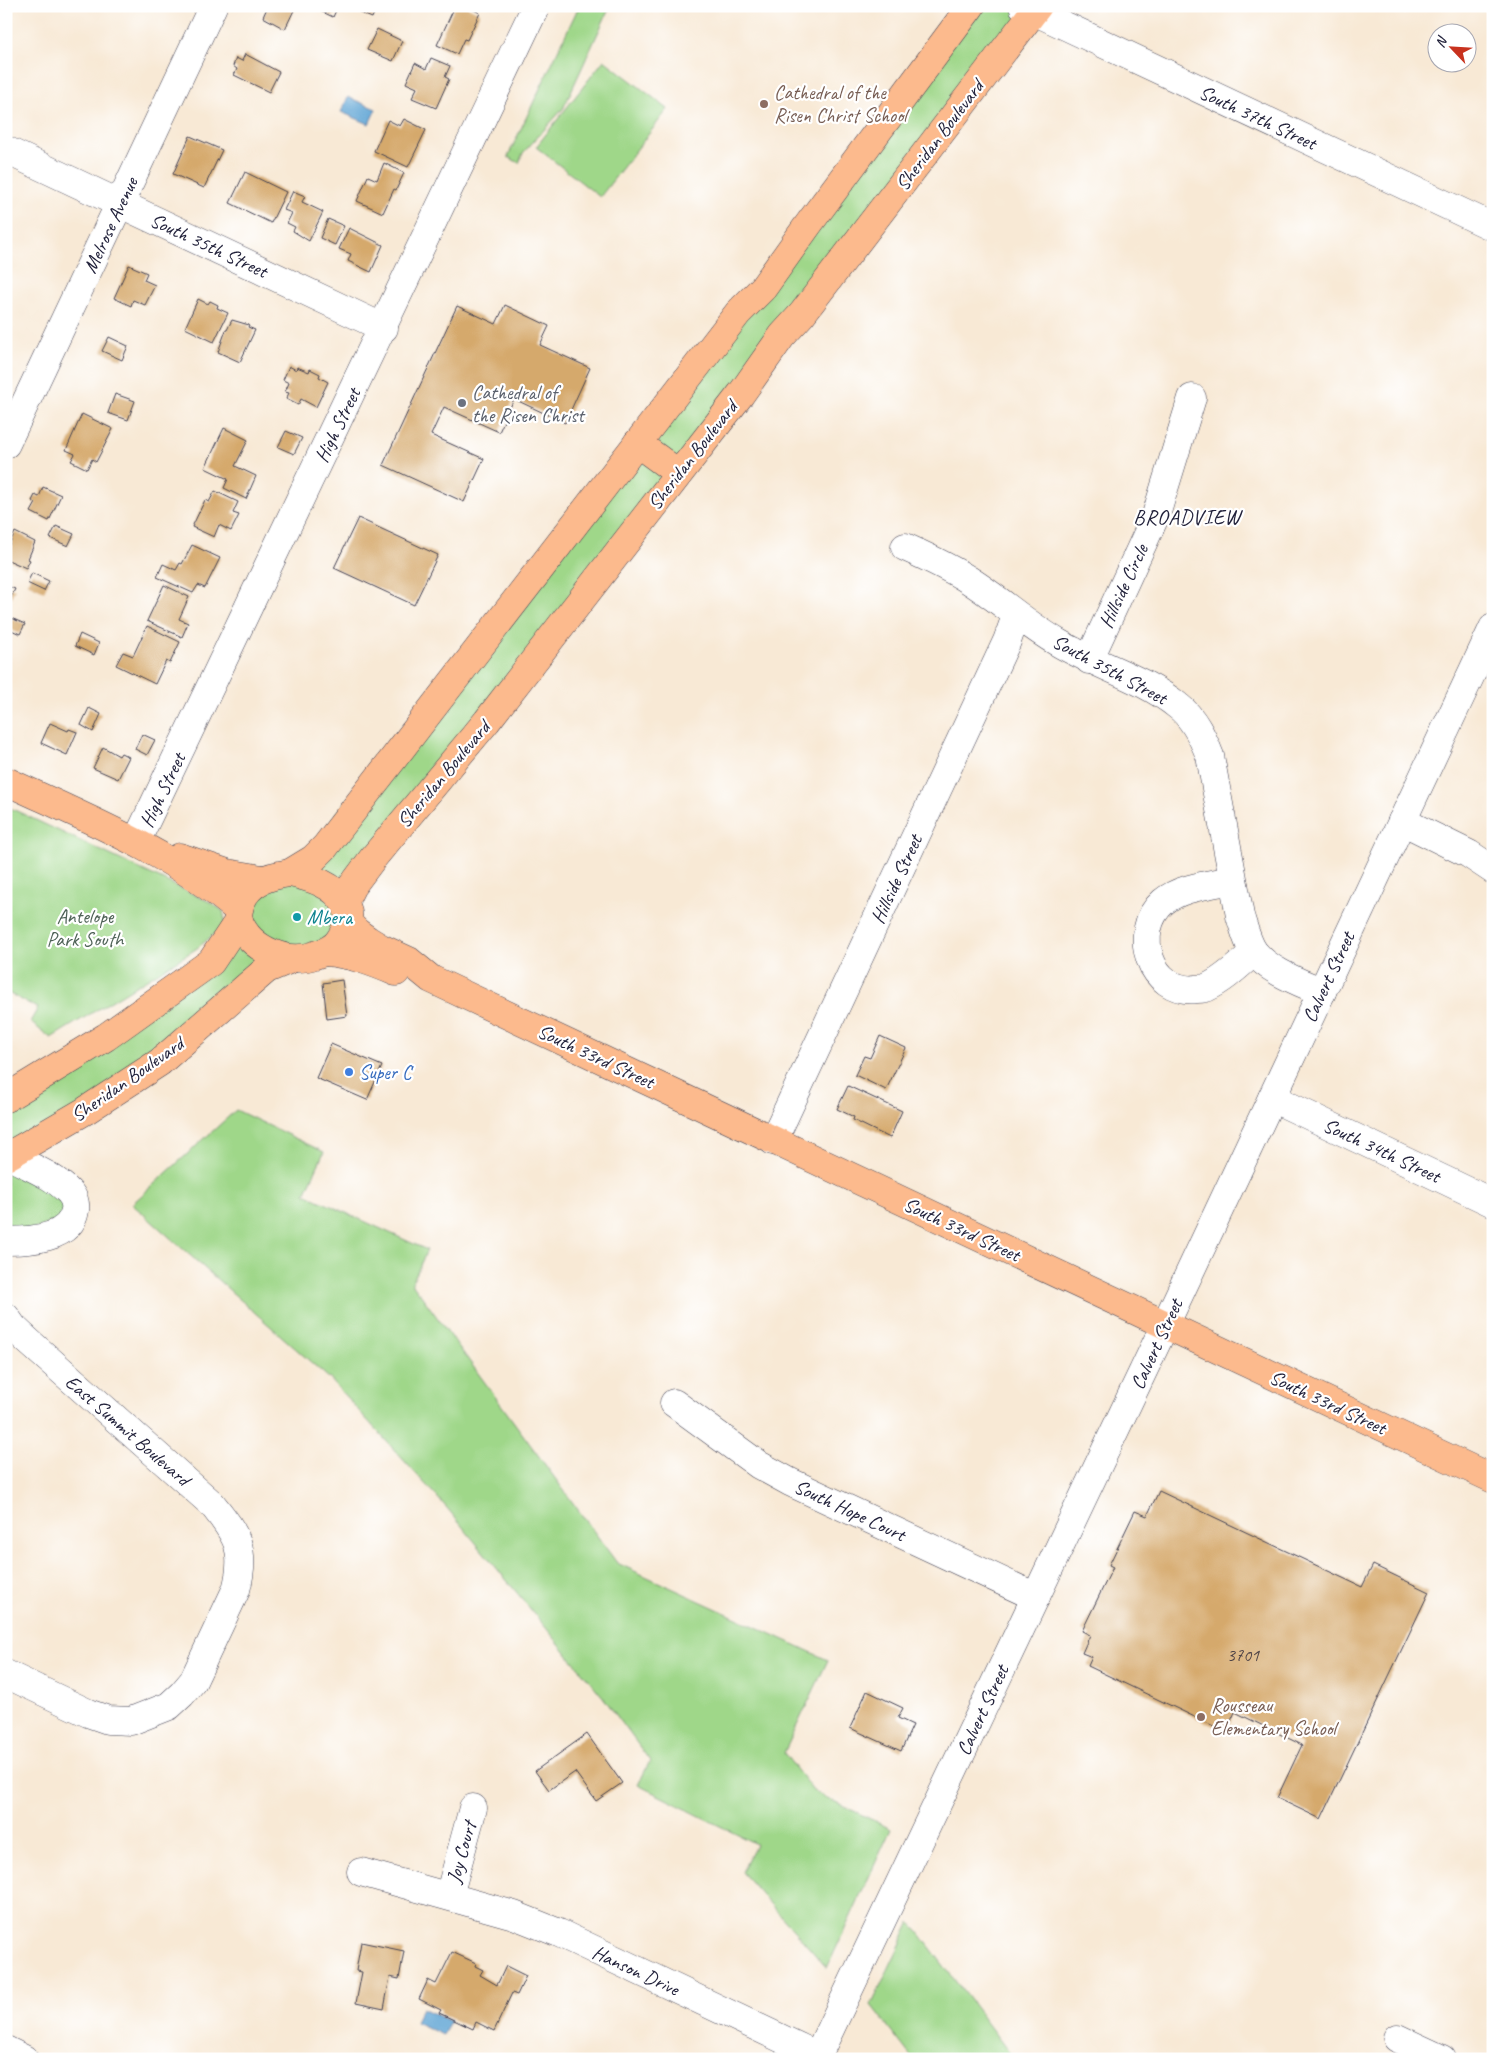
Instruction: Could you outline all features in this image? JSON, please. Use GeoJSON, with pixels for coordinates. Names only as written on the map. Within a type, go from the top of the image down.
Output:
{"type":"FeatureCollection","features":[{"type":"Feature","properties":{"kind":"main road"},"geometry":{"type":"LineString","coordinates":[[6,1098],[106,1037],[211,962],[238,915],[251,886],[262,879],[290,873],[313,859],[325,846],[738,313],[763,288],[971,6]]}},
{"type":"Feature","properties":{"kind":"main road","name":"Sheridan Boulevard"},"geometry":{"type":"LineString","coordinates":[[346,912],[367,865],[487,720],[678,473],[1032,8]]}},
{"type":"Feature","properties":{"kind":"main road"},"geometry":{"type":"LineString","coordinates":[[637,443],[678,473]]}},
{"type":"Feature","properties":{"kind":"main road"},"geometry":{"type":"LineString","coordinates":[[6,781],[136,842],[227,873],[262,879]]}},
{"type":"Feature","properties":{"kind":"main road"},"geometry":{"type":"LineString","coordinates":[[136,842],[210,888],[238,915],[254,940],[264,949],[290,959],[309,958],[325,952],[338,943],[346,912],[333,890],[320,882],[290,873]]}},
{"type":"Feature","properties":{"kind":"main road","name":"South 33rd Street"},"geometry":{"type":"LineString","coordinates":[[346,912],[362,936],[381,948],[409,961],[431,979],[582,1048],[773,1141],[1493,1479]]}},
{"type":"Feature","properties":{"kind":"main road","name":"South 33rd Street"},"geometry":{"type":"LineString","coordinates":[[325,952],[345,954],[373,962],[401,974],[431,979]]}},
{"type":"Feature","properties":{"kind":"main road","name":"Sheridan Boulevard"},"geometry":{"type":"LineString","coordinates":[[7,1155],[47,1133],[160,1062],[267,969],[290,959]]}},
{"type":"Feature","properties":{"kind":"street","name":"Melrose Avenue"},"geometry":{"type":"LineString","coordinates":[[6,444],[213,6]]}},
{"type":"Feature","properties":{"kind":"street","name":"High Street"},"geometry":{"type":"LineString","coordinates":[[136,842],[384,328],[536,6]]}},
{"type":"Feature","properties":{"kind":"street","name":"South 37th Street"},"geometry":{"type":"LineString","coordinates":[[1032,8],[1493,227]]}},
{"type":"Feature","properties":{"kind":"street","name":"South 35th Street"},"geometry":{"type":"LineString","coordinates":[[6,150],[384,328]]}},
{"type":"Feature","properties":{"kind":"street","name":"Hillside Circle"},"geometry":{"type":"LineString","coordinates":[[1089,660],[1156,515],[1192,398]]}},
{"type":"Feature","properties":{"kind":"street","name":"South 35th Street"},"geometry":{"type":"LineString","coordinates":[[905,547],[933,559],[970,581],[1016,616],[1057,642],[1089,660],[1159,692],[1179,707],[1192,720],[1204,740],[1210,756],[1240,916],[1254,952]]}},
{"type":"Feature","properties":{"kind":"street","name":"Hillside Street"},"geometry":{"type":"LineString","coordinates":[[773,1141],[1007,641],[1016,616]]}},
{"type":"Feature","properties":{"kind":"street","name":"Calvert Street"},"geometry":{"type":"LineString","coordinates":[[817,2058],[1493,628]]}},
{"type":"Feature","properties":{"kind":"street"},"geometry":{"type":"LineString","coordinates":[[1402,822],[1469,854],[1493,870]]}},
{"type":"Feature","properties":{"kind":"street"},"geometry":{"type":"LineString","coordinates":[[1232,880],[1180,892],[1164,901],[1156,910],[1148,925],[1146,937],[1148,954],[1155,970],[1172,986],[1189,990],[1207,988],[1254,952],[1276,969],[1322,992]]}},
{"type":"Feature","properties":{"kind":"street","name":"South 34th Street"},"geometry":{"type":"LineString","coordinates":[[1272,1098],[1493,1202]]}},
{"type":"Feature","properties":{"kind":"street"},"geometry":{"type":"LineString","coordinates":[[6,1241],[43,1238],[59,1232],[69,1224],[76,1204],[70,1193],[56,1182],[43,1173],[7,1155]]}},
{"type":"Feature","properties":{"kind":"street","name":"East Summit Boulevard"},"geometry":{"type":"LineString","coordinates":[[6,1316],[13,1327],[28,1341],[212,1504],[226,1521],[241,1551],[240,1574],[236,1590],[193,1681],[169,1706],[132,1721],[108,1720],[88,1713],[6,1674]]}},
{"type":"Feature","properties":{"kind":"street","name":"South Hope Court"},"geometry":{"type":"LineString","coordinates":[[674,1403],[759,1465],[790,1482],[1036,1597]]}},
{"type":"Feature","properties":{"kind":"street","name":"Joy Court"},"geometry":{"type":"LineString","coordinates":[[449,1896],[473,1808]]}},
{"type":"Feature","properties":{"kind":"street","name":"Hanson Drive"},"geometry":{"type":"LineString","coordinates":[[361,1872],[514,1915],[559,1933],[817,2058]]}},
{"type":"Feature","properties":{"kind":"street"},"geometry":{"type":"LineString","coordinates":[[1397,2038],[1442,2059]]}},
{"type":"Feature","properties":{"kind":"street"},"geometry":{"type":"LineString","coordinates":[[6,2050],[24,2059]]}},
{"type":"Feature","properties":{"kind":"green space"},"geometry":{"type":"Polygon","coordinates":[[[579,6],[608,6],[609,9],[563,109],[523,153],[519,163],[508,157],[579,6]]]}},
{"type":"Feature","properties":{"kind":"green space"},"geometry":{"type":"Polygon","coordinates":[[[971,6],[1038,6],[348,911],[309,958],[9,1155],[74,1213],[6,1241],[6,1098],[211,962],[238,910],[290,873],[971,6]]]}},
{"type":"Feature","properties":{"kind":"green space"},"geometry":{"type":"Polygon","coordinates":[[[604,60],[668,109],[600,197],[536,147],[604,60]]]}},
{"type":"Feature","properties":{"kind":"green space","name":"Antelope Park South"},"geometry":{"type":"Polygon","coordinates":[[[6,806],[210,902],[223,911],[225,921],[222,928],[196,949],[51,1038],[30,1022],[38,1008],[6,992],[6,806]]]}},
{"type":"Feature","properties":{"kind":"green space"},"geometry":{"type":"Polygon","coordinates":[[[236,1110],[324,1152],[305,1194],[427,1250],[412,1283],[617,1563],[828,1660],[784,1753],[813,1791],[891,1829],[827,1968],[742,1872],[756,1844],[638,1785],[650,1761],[603,1697],[447,1508],[330,1379],[132,1204],[236,1110]]]}},
{"type":"Feature","properties":{"kind":"green space"},"geometry":{"type":"Polygon","coordinates":[[[911,1922],[1014,2059],[913,2059],[871,2005],[911,1922]]]}},
{"type":"Feature","properties":{"kind":"water"},"geometry":{"type":"Polygon","coordinates":[[[348,97],[376,109],[369,124],[341,112],[348,97]]]}},
{"type":"Feature","properties":{"kind":"water"},"geometry":{"type":"Polygon","coordinates":[[[422,2008],[450,2021],[443,2035],[415,2022],[422,2008]]]}},
{"type":"Feature","properties":{"kind":"building"},"geometry":{"type":"Polygon","coordinates":[[[264,6],[296,6],[285,29],[263,17],[267,8],[264,6]]]}},
{"type":"Feature","properties":{"kind":"building"},"geometry":{"type":"Polygon","coordinates":[[[310,6],[338,6],[333,17],[310,6]]]}},
{"type":"Feature","properties":{"kind":"building"},"geometry":{"type":"Polygon","coordinates":[[[363,6],[377,6],[372,18],[360,13],[363,6]]]}},
{"type":"Feature","properties":{"kind":"building"},"geometry":{"type":"Polygon","coordinates":[[[455,6],[466,6],[480,13],[467,40],[464,39],[457,54],[437,45],[455,6]]]}},
{"type":"Feature","properties":{"kind":"building"},"geometry":{"type":"Polygon","coordinates":[[[377,29],[402,41],[393,61],[367,50],[377,29]]]}},
{"type":"Feature","properties":{"kind":"building"},"geometry":{"type":"Polygon","coordinates":[[[245,54],[279,72],[269,92],[234,75],[237,69],[233,66],[236,58],[242,61],[245,54]]]}},
{"type":"Feature","properties":{"kind":"building"},"geometry":{"type":"Polygon","coordinates":[[[431,58],[450,66],[445,77],[449,79],[436,108],[412,98],[417,88],[406,83],[415,63],[426,69],[431,58]]]}},
{"type":"Feature","properties":{"kind":"building"},"geometry":{"type":"Polygon","coordinates":[[[404,119],[426,130],[408,167],[374,151],[388,120],[400,126],[404,119]]]}},
{"type":"Feature","properties":{"kind":"building"},"geometry":{"type":"Polygon","coordinates":[[[190,136],[222,150],[204,188],[173,174],[190,136]]]}},
{"type":"Feature","properties":{"kind":"building"},"geometry":{"type":"Polygon","coordinates":[[[384,163],[404,173],[383,213],[357,201],[368,176],[377,180],[384,163]]]}},
{"type":"Feature","properties":{"kind":"building"},"geometry":{"type":"Polygon","coordinates":[[[245,172],[286,192],[271,223],[230,203],[245,172]]]}},
{"type":"Feature","properties":{"kind":"building"},"geometry":{"type":"Polygon","coordinates":[[[293,191],[305,196],[302,202],[323,212],[309,241],[293,231],[295,227],[287,223],[292,213],[284,210],[293,191]]]}},
{"type":"Feature","properties":{"kind":"building"},"geometry":{"type":"Polygon","coordinates":[[[328,219],[344,226],[335,245],[320,238],[328,219]]]}},
{"type":"Feature","properties":{"kind":"building"},"geometry":{"type":"Polygon","coordinates":[[[349,228],[383,245],[371,272],[348,261],[351,254],[339,249],[349,228]]]}},
{"type":"Feature","properties":{"kind":"building"},"geometry":{"type":"Polygon","coordinates":[[[129,265],[147,273],[144,280],[155,285],[145,305],[133,300],[131,306],[114,298],[129,265]]]}},
{"type":"Feature","properties":{"kind":"building"},"geometry":{"type":"Polygon","coordinates":[[[198,299],[208,304],[210,301],[218,305],[217,308],[228,313],[214,342],[185,328],[198,299]]]}},
{"type":"Feature","properties":{"kind":"building","name":"Cathedral of the Risen Christ"},"geometry":{"type":"Polygon","coordinates":[[[505,305],[549,326],[540,345],[590,368],[565,423],[514,399],[499,432],[444,407],[431,435],[484,459],[464,502],[383,465],[457,306],[496,324],[505,305]]]}},
{"type":"Feature","properties":{"kind":"building"},"geometry":{"type":"Polygon","coordinates":[[[232,320],[249,325],[248,327],[255,330],[240,362],[218,352],[232,320]]]}},
{"type":"Feature","properties":{"kind":"building"},"geometry":{"type":"Polygon","coordinates":[[[109,337],[128,346],[122,360],[102,351],[109,337]]]}},
{"type":"Feature","properties":{"kind":"building"},"geometry":{"type":"Polygon","coordinates":[[[289,366],[296,370],[297,367],[309,372],[310,369],[320,374],[319,377],[328,382],[316,407],[301,399],[298,405],[286,399],[289,393],[285,392],[289,383],[283,380],[289,366]]]}},
{"type":"Feature","properties":{"kind":"building"},"geometry":{"type":"Polygon","coordinates":[[[115,394],[135,401],[128,420],[108,413],[115,394]]]}},
{"type":"Feature","properties":{"kind":"building"},"geometry":{"type":"Polygon","coordinates":[[[82,414],[113,429],[96,462],[92,459],[87,469],[71,461],[75,454],[66,450],[82,414]]]}},
{"type":"Feature","properties":{"kind":"building"},"geometry":{"type":"Polygon","coordinates":[[[224,428],[248,440],[235,466],[256,476],[246,499],[224,488],[228,479],[205,468],[224,428]]]}},
{"type":"Feature","properties":{"kind":"building"},"geometry":{"type":"Polygon","coordinates":[[[286,431],[302,438],[294,454],[278,447],[286,431]]]}},
{"type":"Feature","properties":{"kind":"building"},"geometry":{"type":"Polygon","coordinates":[[[43,487],[61,495],[49,521],[31,512],[36,503],[32,501],[35,495],[39,497],[43,487]]]}},
{"type":"Feature","properties":{"kind":"building"},"geometry":{"type":"Polygon","coordinates":[[[215,491],[238,502],[233,513],[239,515],[231,531],[219,525],[214,537],[192,527],[205,500],[209,502],[215,491]]]}},
{"type":"Feature","properties":{"kind":"building"},"geometry":{"type":"Polygon","coordinates":[[[358,518],[438,555],[414,605],[334,568],[358,518]]]}},
{"type":"Feature","properties":{"kind":"building"},"geometry":{"type":"Polygon","coordinates":[[[56,526],[74,534],[68,546],[50,538],[56,526]]]}},
{"type":"Feature","properties":{"kind":"building"},"geometry":{"type":"Polygon","coordinates":[[[15,532],[35,542],[26,568],[6,559],[6,551],[15,532]]]}},
{"type":"Feature","properties":{"kind":"building"},"geometry":{"type":"Polygon","coordinates":[[[192,545],[220,558],[205,588],[198,585],[193,593],[157,577],[163,564],[176,570],[180,563],[182,564],[192,545]]]}},
{"type":"Feature","properties":{"kind":"building"},"geometry":{"type":"Polygon","coordinates":[[[32,573],[49,581],[44,591],[27,583],[32,573]]]}},
{"type":"Feature","properties":{"kind":"building"},"geometry":{"type":"Polygon","coordinates":[[[6,585],[15,589],[7,605],[10,607],[6,615],[6,585]]]}},
{"type":"Feature","properties":{"kind":"building"},"geometry":{"type":"Polygon","coordinates":[[[164,585],[189,597],[179,619],[188,623],[182,637],[147,621],[164,585]]]}},
{"type":"Feature","properties":{"kind":"building"},"geometry":{"type":"Polygon","coordinates":[[[11,618],[25,624],[20,634],[7,628],[11,618]]]}},
{"type":"Feature","properties":{"kind":"building"},"geometry":{"type":"Polygon","coordinates":[[[147,626],[180,642],[170,663],[166,661],[155,684],[116,665],[123,652],[133,656],[147,626]]]}},
{"type":"Feature","properties":{"kind":"building"},"geometry":{"type":"Polygon","coordinates":[[[80,634],[99,643],[94,655],[75,646],[80,634]]]}},
{"type":"Feature","properties":{"kind":"building"},"geometry":{"type":"Polygon","coordinates":[[[89,708],[101,714],[93,732],[81,725],[89,708]]]}},
{"type":"Feature","properties":{"kind":"building"},"geometry":{"type":"Polygon","coordinates":[[[50,723],[68,731],[69,729],[77,732],[67,755],[41,743],[50,723]]]}},
{"type":"Feature","properties":{"kind":"building"},"geometry":{"type":"Polygon","coordinates":[[[142,734],[155,740],[147,755],[135,749],[142,734]]]}},
{"type":"Feature","properties":{"kind":"building"},"geometry":{"type":"Polygon","coordinates":[[[103,747],[119,756],[121,753],[129,757],[118,779],[93,768],[103,747]]]}},
{"type":"Feature","properties":{"kind":"building"},"geometry":{"type":"Polygon","coordinates":[[[342,980],[347,1016],[327,1019],[323,983],[342,980]]]}},
{"type":"Feature","properties":{"kind":"building"},"geometry":{"type":"Polygon","coordinates":[[[880,1036],[906,1048],[886,1090],[855,1075],[864,1056],[870,1058],[880,1036]]]}},
{"type":"Feature","properties":{"kind":"building","name":"Super C"},"geometry":{"type":"Polygon","coordinates":[[[331,1044],[382,1066],[367,1100],[316,1078],[331,1044]]]}},
{"type":"Feature","properties":{"kind":"building"},"geometry":{"type":"Polygon","coordinates":[[[848,1086],[902,1111],[890,1138],[853,1120],[854,1117],[837,1109],[848,1086]]]}},
{"type":"Feature","properties":{"kind":"building","name":"Rousseau Elementary School"},"geometry":{"type":"Polygon","coordinates":[[[1159,1491],[1362,1587],[1373,1565],[1429,1592],[1321,1819],[1277,1798],[1302,1745],[1235,1712],[1226,1732],[1088,1666],[1092,1657],[1082,1653],[1090,1635],[1082,1631],[1113,1567],[1109,1565],[1135,1511],[1147,1516],[1159,1491]]]}},
{"type":"Feature","properties":{"kind":"building"},"geometry":{"type":"Polygon","coordinates":[[[867,1691],[903,1708],[898,1718],[913,1725],[901,1751],[850,1728],[867,1691]]]}},
{"type":"Feature","properties":{"kind":"building"},"geometry":{"type":"Polygon","coordinates":[[[587,1734],[622,1783],[596,1801],[575,1772],[549,1790],[535,1771],[587,1734]]]}},
{"type":"Feature","properties":{"kind":"building"},"geometry":{"type":"Polygon","coordinates":[[[361,1942],[404,1951],[399,1979],[390,1977],[384,2009],[356,2003],[362,1972],[356,1971],[361,1942]]]}},
{"type":"Feature","properties":{"kind":"building"},"geometry":{"type":"Polygon","coordinates":[[[452,1952],[476,1963],[475,1966],[483,1970],[480,1975],[497,1985],[506,1966],[526,1976],[517,1995],[512,1993],[494,2031],[476,2022],[473,2029],[439,2013],[441,2010],[419,1999],[428,1980],[436,1984],[452,1952]]]}},
{"type":"Feature","properties":{"kind":"place","name":"Cathedral of the Risen Christ School"},"geometry":{"type":"Point","coordinates":[764,104]}},
{"type":"Feature","properties":{"kind":"place","name":"Cathedral of the Risen Christ"},"geometry":{"type":"Point","coordinates":[462,403]}},
{"type":"Feature","properties":{"kind":"place","name":"Mbera"},"geometry":{"type":"Point","coordinates":[297,917]}},
{"type":"Feature","properties":{"kind":"place","name":"Super C"},"geometry":{"type":"Point","coordinates":[349,1072]}},
{"type":"Feature","properties":{"kind":"place","name":"Rousseau Elementary School"},"geometry":{"type":"Point","coordinates":[1201,1717]}},
{"type":"Feature","properties":{"kind":"district","name":"BROADVIEW"},"geometry":{"type":"Point","coordinates":[1187,517]}}]}
